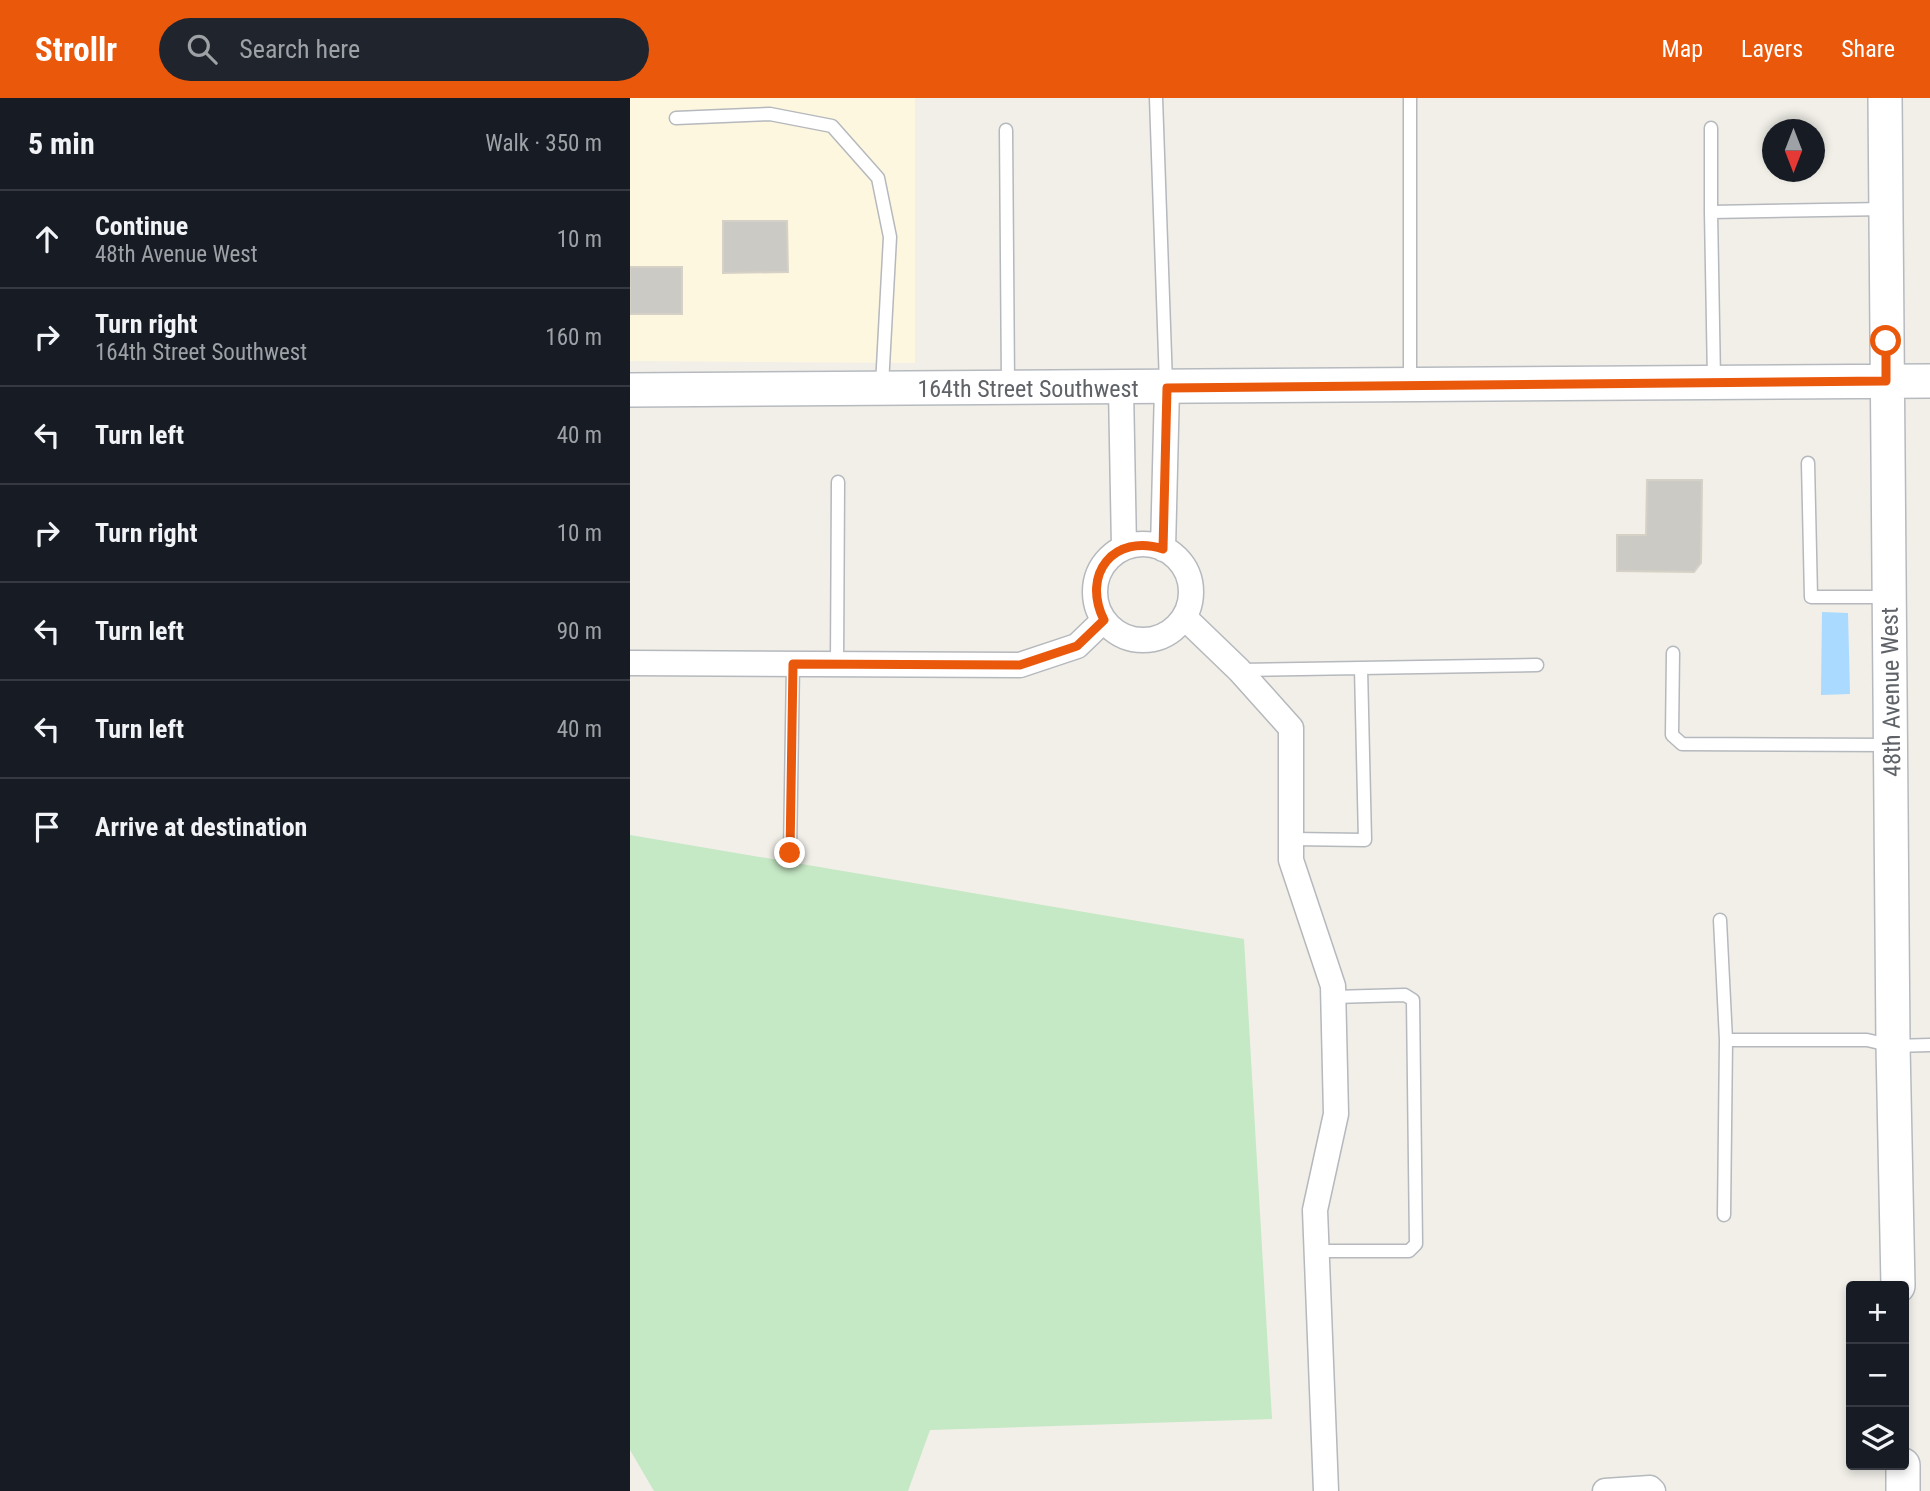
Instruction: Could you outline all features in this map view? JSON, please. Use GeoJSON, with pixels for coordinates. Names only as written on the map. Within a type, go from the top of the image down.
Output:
{"type":"FeatureCollection","features":[{"type":"Feature","properties":{"kind":"street","name":"48th Avenue West"},"geometry":{"type":"LineString","coordinates":[[1885,98],[1893,1046],[1898,1281]]}},
{"type":"Feature","properties":{"kind":"street","name":"164th Street Southwest"},"geometry":{"type":"LineString","coordinates":[[630,390],[1930,381]]}},
{"type":"Feature","properties":{"kind":"street"},"geometry":{"type":"LineString","coordinates":[[1121,388],[1124,548]]}},
{"type":"Feature","properties":{"kind":"street"},"geometry":{"type":"LineString","coordinates":[[1163,549],[1167,388]]}},
{"type":"Feature","properties":{"kind":"street"},"geometry":{"type":"LineString","coordinates":[[1137,544],[1163,549],[1181,564],[1191,586],[1190,602],[1184,617],[1160,637],[1145,640],[1129,638],[1115,631],[1104,620],[1095,593],[1097,579],[1112,555],[1124,548],[1137,544]]}},
{"type":"Feature","properties":{"kind":"street"},"geometry":{"type":"LineString","coordinates":[[1184,617],[1239,670],[1291,728],[1291,860],[1333,986],[1336,1114],[1315,1210],[1326,1491]]}},
{"type":"Feature","properties":{"kind":"street"},"geometry":{"type":"LineString","coordinates":[[630,663],[1020,665],[1077,646],[1104,620]]}},
{"type":"Feature","properties":{"kind":"street"},"geometry":{"type":"LineString","coordinates":[[1903,1470],[1903,1491]]}},
{"type":"Feature","properties":{"kind":"street"},"geometry":{"type":"LineString","coordinates":[[1605,1491],[1650,1488],[1653,1491]]}},
{"type":"Feature","properties":{"kind":"lane"},"geometry":{"type":"LineString","coordinates":[[1156,98],[1167,388]]}},
{"type":"Feature","properties":{"kind":"lane"},"geometry":{"type":"LineString","coordinates":[[1410,98],[1410,386]]}},
{"type":"Feature","properties":{"kind":"lane"},"geometry":{"type":"LineString","coordinates":[[676,118],[770,114],[832,126],[878,178],[890,237],[882,389]]}},
{"type":"Feature","properties":{"kind":"lane"},"geometry":{"type":"LineString","coordinates":[[1711,128],[1714,383]]}},
{"type":"Feature","properties":{"kind":"lane"},"geometry":{"type":"LineString","coordinates":[[1006,130],[1008,389]]}},
{"type":"Feature","properties":{"kind":"lane"},"geometry":{"type":"LineString","coordinates":[[1711,212],[1886,209]]}},
{"type":"Feature","properties":{"kind":"lane"},"geometry":{"type":"LineString","coordinates":[[1808,463],[1811,597],[1890,597]]}},
{"type":"Feature","properties":{"kind":"lane"},"geometry":{"type":"LineString","coordinates":[[838,482],[838,664]]}},
{"type":"Feature","properties":{"kind":"lane"},"geometry":{"type":"LineString","coordinates":[[1673,653],[1672,735],[1682,744],[1892,745]]}},
{"type":"Feature","properties":{"kind":"lane"},"geometry":{"type":"LineString","coordinates":[[790,853],[793,664]]}},
{"type":"Feature","properties":{"kind":"lane"},"geometry":{"type":"LineString","coordinates":[[1239,670],[1537,665]]}},
{"type":"Feature","properties":{"kind":"lane"},"geometry":{"type":"LineString","coordinates":[[1291,839],[1365,839],[1362,668]]}},
{"type":"Feature","properties":{"kind":"lane"},"geometry":{"type":"LineString","coordinates":[[1720,920],[1726,1040],[1724,1215]]}},
{"type":"Feature","properties":{"kind":"lane"},"geometry":{"type":"LineString","coordinates":[[1316,1251],[1409,1251],[1416,1244],[1413,1000],[1405,995],[1333,997]]}},
{"type":"Feature","properties":{"kind":"lane"},"geometry":{"type":"LineString","coordinates":[[1726,1040],[1867,1040],[1893,1046],[1930,1045]]}},
{"type":"Feature","properties":{"kind":"shaded area"},"geometry":{"type":"Polygon","coordinates":[[[630,98],[915,98],[915,363],[630,361],[630,98]]]}},
{"type":"Feature","properties":{"kind":"green space"},"geometry":{"type":"Polygon","coordinates":[[[630,835],[1244,939],[1272,1419],[930,1430],[908,1491],[654,1491],[630,1450],[630,835]]]}},
{"type":"Feature","properties":{"kind":"water"},"geometry":{"type":"Polygon","coordinates":[[[1822,612],[1848,613],[1850,694],[1821,695],[1822,612]]]}},
{"type":"Feature","properties":{"kind":"building"},"geometry":{"type":"Polygon","coordinates":[[[723,221],[787,221],[788,272],[723,273],[723,221]]]}},
{"type":"Feature","properties":{"kind":"building"},"geometry":{"type":"Polygon","coordinates":[[[630,267],[682,267],[682,314],[630,314],[630,267]]]}},
{"type":"Feature","properties":{"kind":"building"},"geometry":{"type":"Polygon","coordinates":[[[1647,480],[1702,480],[1701,563],[1694,572],[1617,571],[1617,535],[1646,535],[1647,480]]]}},
{"type":"Feature","properties":{"kind":"route"},"geometry":{"type":"LineString","coordinates":[[790,853],[793,664],[1020,665],[1077,646],[1104,620],[1097,607],[1095,593],[1102,566],[1112,555],[1137,544],[1163,549],[1167,388],[1886,381],[1886,341]]}}]}
